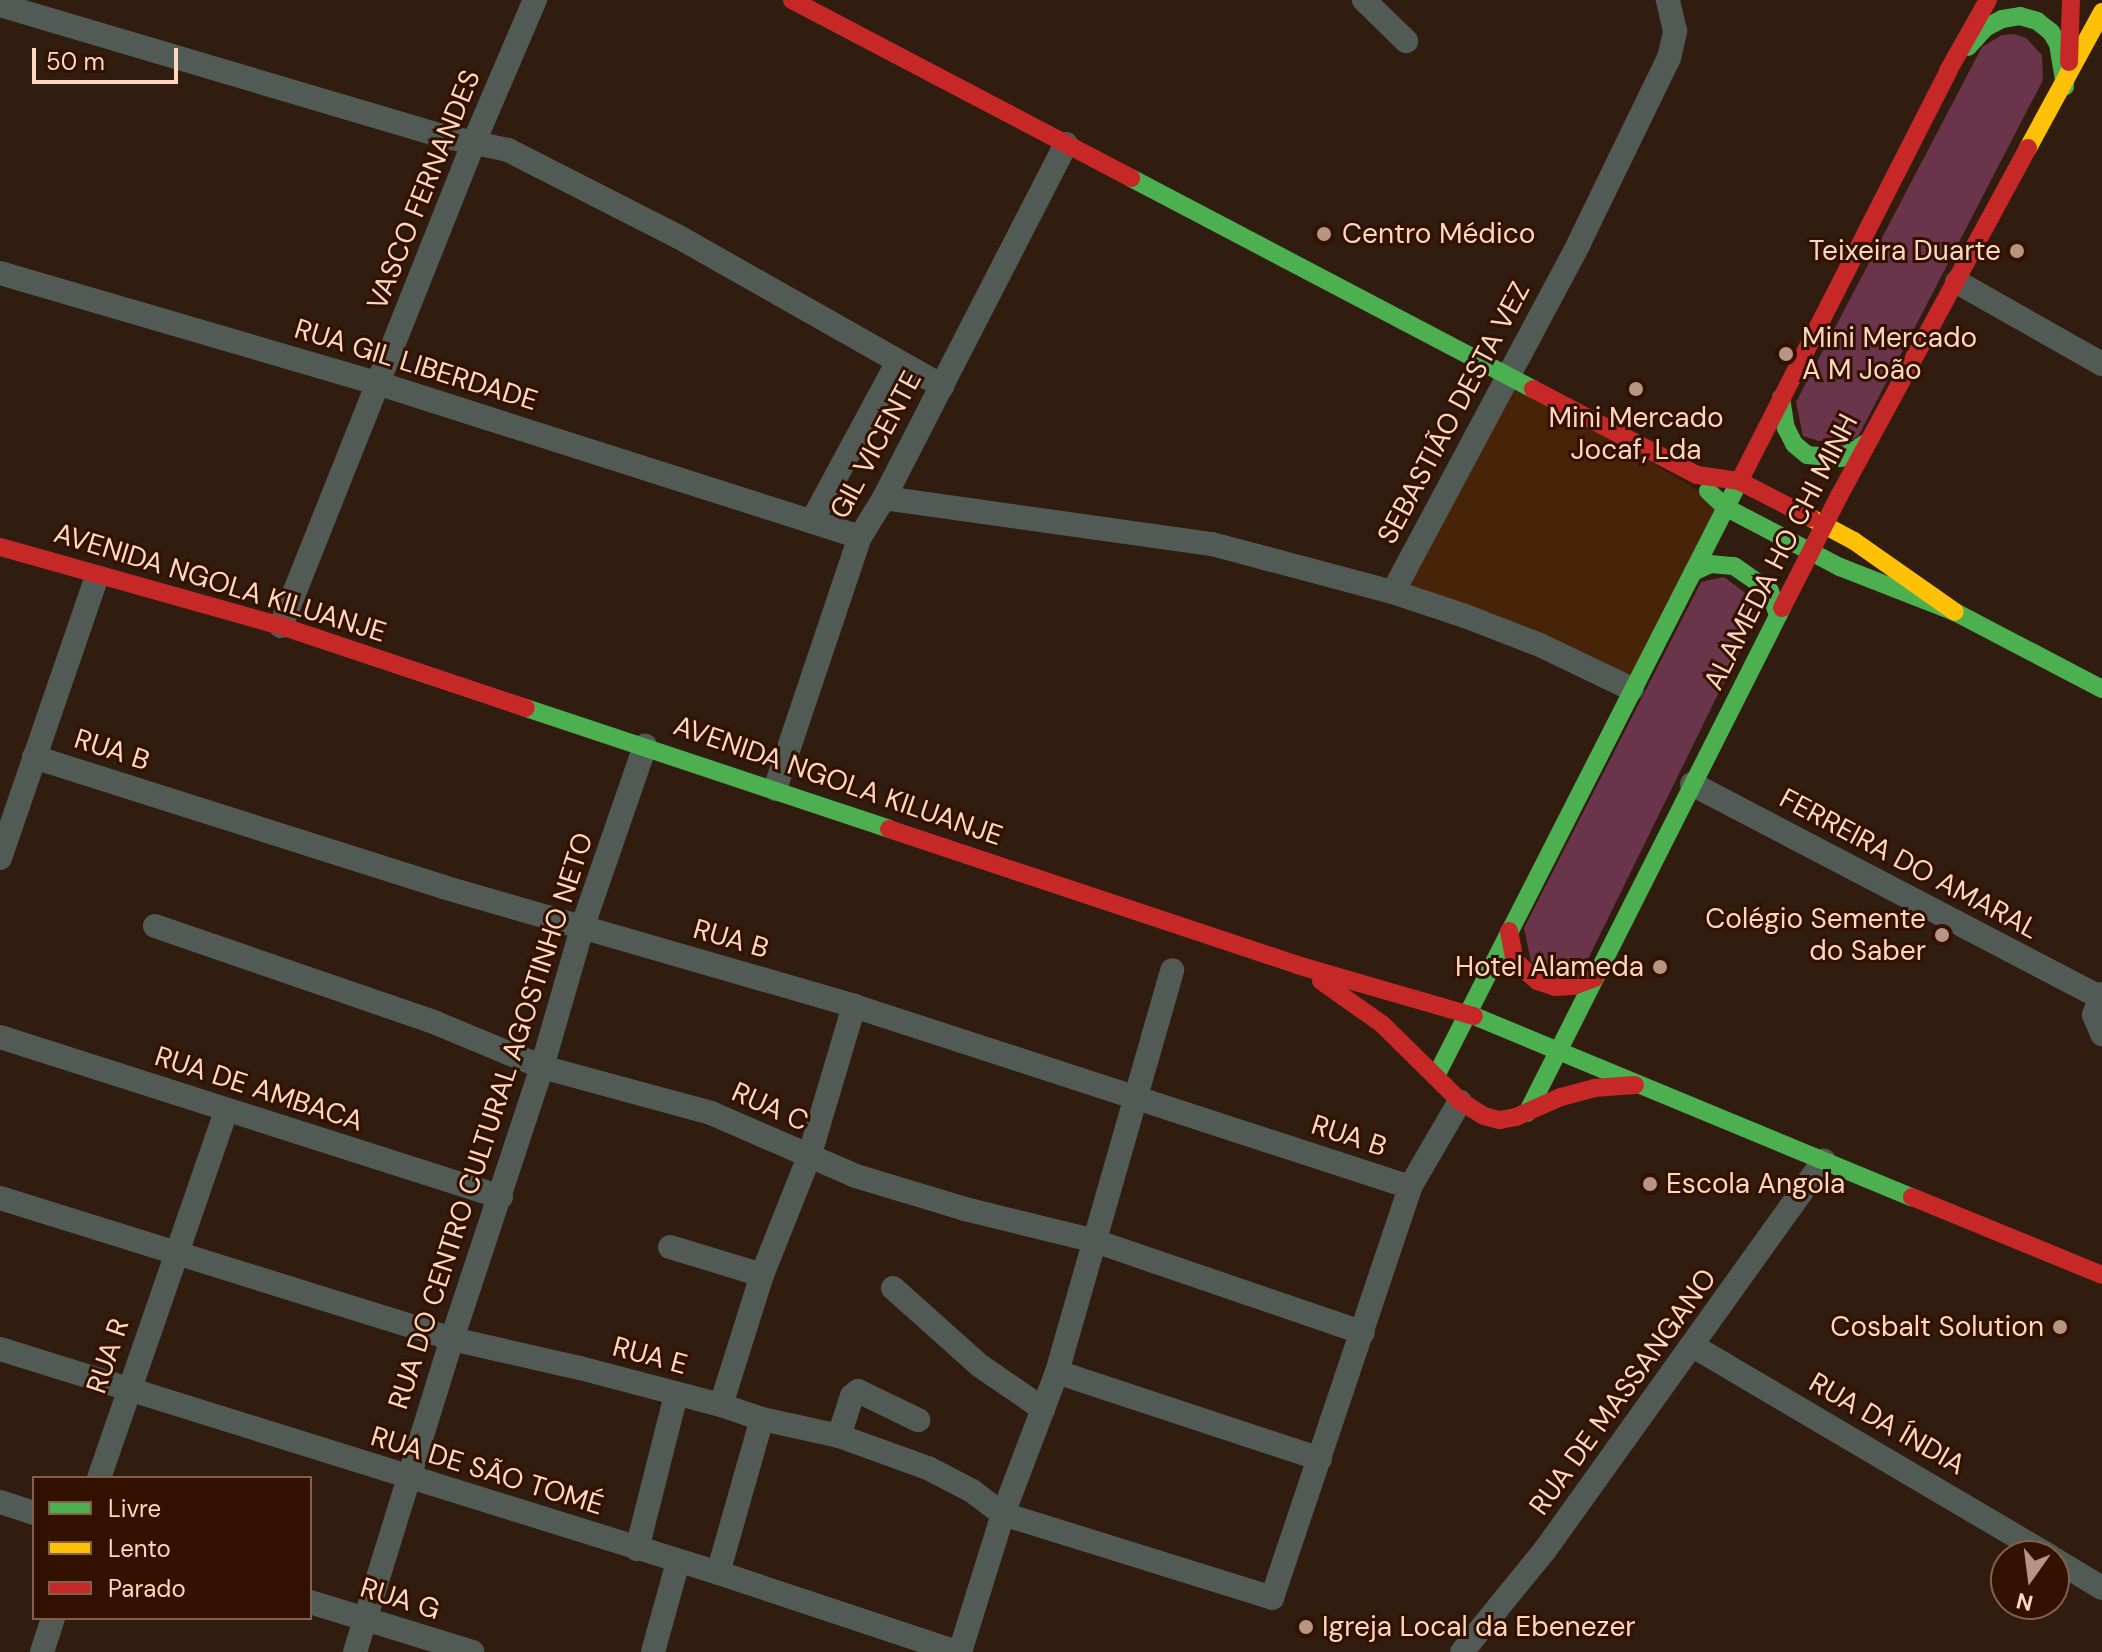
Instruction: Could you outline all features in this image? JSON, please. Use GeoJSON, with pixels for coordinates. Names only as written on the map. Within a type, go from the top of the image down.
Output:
{"type":"FeatureCollection","features":[{"type":"Feature","properties":{"kind":"main road"},"geometry":{"type":"LineString","coordinates":[[792,0],[1697,475],[1739,481],[1824,525],[1854,541],[1955,612]]}},
{"type":"Feature","properties":{"kind":"main road"},"geometry":{"type":"LineString","coordinates":[[1948,71],[1966,0]]}},
{"type":"Feature","properties":{"kind":"main road"},"geometry":{"type":"LineString","coordinates":[[1436,1076],[1948,71],[1988,0]]}},
{"type":"Feature","properties":{"kind":"main road"},"geometry":{"type":"LineString","coordinates":[[2065,86],[2073,22],[2071,0]]}},
{"type":"Feature","properties":{"kind":"main road"},"geometry":{"type":"LineString","coordinates":[[2096,0],[2102,4]]}},
{"type":"Feature","properties":{"kind":"main road","name":"ALAMEDA HO CHI MINH"},"geometry":{"type":"LineString","coordinates":[[1527,1113],[1824,525],[2065,86],[2102,12]]}},
{"type":"Feature","properties":{"kind":"main road"},"geometry":{"type":"LineString","coordinates":[[1948,71],[1985,28],[2002,19],[2020,16],[2037,21],[2051,32],[2058,44],[2065,86]]}},
{"type":"Feature","properties":{"kind":"main road"},"geometry":{"type":"LineString","coordinates":[[2065,86],[2080,69],[2102,58]]}},
{"type":"Feature","properties":{"kind":"main road"},"geometry":{"type":"LineString","coordinates":[[1781,398],[1786,428],[1794,444],[1807,455],[1841,458],[1868,442]]}},
{"type":"Feature","properties":{"kind":"main road"},"geometry":{"type":"LineString","coordinates":[[1697,475],[1725,507],[1840,567],[1955,612],[2102,689]]}},
{"type":"Feature","properties":{"kind":"main road","name":"AVENIDA NGOLA KILUANJE"},"geometry":{"type":"LineString","coordinates":[[0,547],[97,577],[281,626],[1297,965],[1467,1013],[1652,1086],[1824,1161],[2102,1275]]}},
{"type":"Feature","properties":{"kind":"main road"},"geometry":{"type":"LineString","coordinates":[[1693,572],[1710,564],[1734,566],[1756,578],[1770,591],[1778,616]]}},
{"type":"Feature","properties":{"kind":"main road"},"geometry":{"type":"LineString","coordinates":[[1509,931],[1515,961],[1537,981],[1555,987],[1573,986],[1595,978]]}},
{"type":"Feature","properties":{"kind":"main road"},"geometry":{"type":"LineString","coordinates":[[1297,965],[1382,1024],[1472,1111],[1499,1120],[1594,1088],[1652,1086]]}},
{"type":"Feature","properties":{"kind":"street","name":"VASCO FERNANDES"},"geometry":{"type":"LineString","coordinates":[[281,626],[474,142],[535,0]]}},
{"type":"Feature","properties":{"kind":"street"},"geometry":{"type":"LineString","coordinates":[[1364,0],[1406,41]]}},
{"type":"Feature","properties":{"kind":"street","name":"SEBASTIÃO DESTA VEZ"},"geometry":{"type":"LineString","coordinates":[[1393,592],[1509,376],[1669,58],[1675,31],[1668,0]]}},
{"type":"Feature","properties":{"kind":"street"},"geometry":{"type":"LineString","coordinates":[[0,5],[438,135],[508,150],[677,236],[942,386]]}},
{"type":"Feature","properties":{"kind":"street","name":"GIL VICENTE"},"geometry":{"type":"LineString","coordinates":[[775,789],[860,537],[884,498],[1066,144]]}},
{"type":"Feature","properties":{"kind":"street","name":"RUA GIL LIBERDADE"},"geometry":{"type":"LineString","coordinates":[[0,273],[377,383],[813,519],[860,537]]}},
{"type":"Feature","properties":{"kind":"street"},"geometry":{"type":"LineString","coordinates":[[1957,282],[2102,364]]}},
{"type":"Feature","properties":{"kind":"street"},"geometry":{"type":"LineString","coordinates":[[813,519],[898,362]]}},
{"type":"Feature","properties":{"kind":"street"},"geometry":{"type":"LineString","coordinates":[[884,498],[1212,544],[1393,592],[1540,645],[1632,689]]}},
{"type":"Feature","properties":{"kind":"street"},"geometry":{"type":"LineString","coordinates":[[0,858],[97,577]]}},
{"type":"Feature","properties":{"kind":"street","name":"RUA DO CENTRO CULTURAL AGOSTINHO NETO"},"geometry":{"type":"LineString","coordinates":[[355,1652],[452,1339],[542,1067],[582,928],[645,746]]}},
{"type":"Feature","properties":{"kind":"street","name":"RUA B"},"geometry":{"type":"LineString","coordinates":[[34,757],[443,887],[854,1006],[1410,1187]]}},
{"type":"Feature","properties":{"kind":"street","name":"FERREIRA DO AMARAL"},"geometry":{"type":"LineString","coordinates":[[1692,784],[2100,996],[2094,1015],[2102,1034]]}},
{"type":"Feature","properties":{"kind":"street","name":"RUA C"},"geometry":{"type":"LineString","coordinates":[[155,926],[352,993],[542,1067],[711,1113],[759,1131],[809,1157],[921,1196],[1095,1241],[1363,1333]]}},
{"type":"Feature","properties":{"kind":"street"},"geometry":{"type":"LineString","coordinates":[[958,1652],[1003,1514],[1057,1372],[1172,970]]}},
{"type":"Feature","properties":{"kind":"street"},"geometry":{"type":"LineString","coordinates":[[721,1405],[762,1275],[809,1157],[854,1006]]}},
{"type":"Feature","properties":{"kind":"street","name":"RUA DE AMBACA"},"geometry":{"type":"LineString","coordinates":[[0,1037],[501,1197]]}},
{"type":"Feature","properties":{"kind":"street"},"geometry":{"type":"LineString","coordinates":[[1057,1372],[1320,1459],[1410,1187],[1460,1101]]}},
{"type":"Feature","properties":{"kind":"street","name":"RUA R"},"geometry":{"type":"LineString","coordinates":[[100,1476],[226,1111]]}},
{"type":"Feature","properties":{"kind":"street","name":"RUA DE MASSANGANO"},"geometry":{"type":"LineString","coordinates":[[1462,1652],[1545,1550],[1824,1161]]}},
{"type":"Feature","properties":{"kind":"street","name":"RUA E"},"geometry":{"type":"LineString","coordinates":[[0,1198],[452,1339],[580,1368],[721,1405],[762,1419],[839,1436],[928,1468],[972,1491],[1003,1514],[1272,1598],[1320,1459]]}},
{"type":"Feature","properties":{"kind":"street"},"geometry":{"type":"LineString","coordinates":[[670,1247],[762,1275]]}},
{"type":"Feature","properties":{"kind":"street"},"geometry":{"type":"LineString","coordinates":[[893,1288],[979,1365],[1043,1409]]}},
{"type":"Feature","properties":{"kind":"street","name":"RUA DA ÍNDIA"},"geometry":{"type":"LineString","coordinates":[[1693,1346],[2023,1540]]}},
{"type":"Feature","properties":{"kind":"street","name":"RUA DE SÃO TOMÉ"},"geometry":{"type":"LineString","coordinates":[[0,1349],[718,1573],[958,1652]]}},
{"type":"Feature","properties":{"kind":"street"},"geometry":{"type":"LineString","coordinates":[[839,1436],[852,1396],[858,1391],[918,1420]]}},
{"type":"Feature","properties":{"kind":"street"},"geometry":{"type":"LineString","coordinates":[[637,1549],[676,1395]]}},
{"type":"Feature","properties":{"kind":"street"},"geometry":{"type":"LineString","coordinates":[[718,1573],[762,1419]]}},
{"type":"Feature","properties":{"kind":"street"},"geometry":{"type":"LineString","coordinates":[[0,1502],[32,1512]]}},
{"type":"Feature","properties":{"kind":"street"},"geometry":{"type":"LineString","coordinates":[[653,1652],[678,1562]]}},
{"type":"Feature","properties":{"kind":"street","name":"RUA DA ÍNDIA"},"geometry":{"type":"LineString","coordinates":[[2070,1568],[2102,1588]]}},
{"type":"Feature","properties":{"kind":"street","name":"RUA G"},"geometry":{"type":"LineString","coordinates":[[312,1603],[473,1652]]}},
{"type":"Feature","properties":{"kind":"street"},"geometry":{"type":"LineString","coordinates":[[42,1652],[52,1620]]}},
{"type":"Feature","properties":{"kind":"shaded area"},"geometry":{"type":"Polygon","coordinates":[[[2014,34],[2026,38],[2042,55],[2043,80],[1859,435],[1841,448],[1803,436],[1796,402],[1982,47],[2002,35],[2014,34]]]}},
{"type":"Feature","properties":{"kind":"shaded area"},"geometry":{"type":"Polygon","coordinates":[[[1509,376],[1725,507],[1632,689],[1393,592],[1509,376]]]}},
{"type":"Feature","properties":{"kind":"shaded area"},"geometry":{"type":"Polygon","coordinates":[[[1724,577],[1752,598],[1753,623],[1587,961],[1568,974],[1531,962],[1524,928],[1701,582],[1724,577]]]}},
{"type":"Feature","properties":{"kind":"traffic: fast"},"geometry":{"type":"LineString","coordinates":[[1968,47],[1985,28],[2002,19],[2020,16],[2037,21],[2051,32],[2058,44],[2065,86]]}},
{"type":"Feature","properties":{"kind":"traffic: fast"},"geometry":{"type":"LineString","coordinates":[[1131,178],[1533,389]]}},
{"type":"Feature","properties":{"kind":"traffic: fast"},"geometry":{"type":"LineString","coordinates":[[1781,398],[1786,428],[1794,444],[1807,455],[1841,458],[1868,442]]}},
{"type":"Feature","properties":{"kind":"traffic: fast"},"geometry":{"type":"LineString","coordinates":[[1436,1076],[1741,478]]}},
{"type":"Feature","properties":{"kind":"traffic: fast"},"geometry":{"type":"LineString","coordinates":[[1708,491],[1725,507],[1840,567],[1955,612],[2102,689]]}},
{"type":"Feature","properties":{"kind":"traffic: fast"},"geometry":{"type":"LineString","coordinates":[[1693,572],[1710,564],[1734,566],[1770,591],[1778,616]]}},
{"type":"Feature","properties":{"kind":"traffic: fast"},"geometry":{"type":"LineString","coordinates":[[1527,1113],[1782,608]]}},
{"type":"Feature","properties":{"kind":"traffic: fast"},"geometry":{"type":"LineString","coordinates":[[526,708],[889,829]]}},
{"type":"Feature","properties":{"kind":"traffic: fast"},"geometry":{"type":"LineString","coordinates":[[1474,1016],[1912,1197]]}},
{"type":"Feature","properties":{"kind":"traffic: slow"},"geometry":{"type":"LineString","coordinates":[[2028,148],[2102,12]]}},
{"type":"Feature","properties":{"kind":"traffic: slow"},"geometry":{"type":"LineString","coordinates":[[1811,518],[1854,541],[1955,612]]}},
{"type":"Feature","properties":{"kind":"traffic: jam"},"geometry":{"type":"LineString","coordinates":[[792,0],[1131,178]]}},
{"type":"Feature","properties":{"kind":"traffic: jam"},"geometry":{"type":"LineString","coordinates":[[1741,478],[1948,71],[1988,0]]}},
{"type":"Feature","properties":{"kind":"traffic: jam"},"geometry":{"type":"LineString","coordinates":[[2069,62],[2071,0]]}},
{"type":"Feature","properties":{"kind":"traffic: jam"},"geometry":{"type":"LineString","coordinates":[[1782,608],[1839,496],[2028,148]]}},
{"type":"Feature","properties":{"kind":"traffic: jam"},"geometry":{"type":"LineString","coordinates":[[1533,389],[1697,475],[1739,481],[1811,518]]}},
{"type":"Feature","properties":{"kind":"traffic: jam"},"geometry":{"type":"LineString","coordinates":[[0,547],[281,626],[526,708]]}},
{"type":"Feature","properties":{"kind":"traffic: jam"},"geometry":{"type":"LineString","coordinates":[[889,829],[1297,965],[1474,1016]]}},
{"type":"Feature","properties":{"kind":"traffic: jam"},"geometry":{"type":"LineString","coordinates":[[1509,931],[1515,961],[1537,981],[1555,987],[1573,986],[1595,978]]}},
{"type":"Feature","properties":{"kind":"traffic: jam"},"geometry":{"type":"LineString","coordinates":[[1321,981],[1382,1024],[1460,1101],[1484,1116],[1499,1120],[1516,1117],[1561,1097],[1594,1088],[1635,1085]]}},
{"type":"Feature","properties":{"kind":"traffic: jam"},"geometry":{"type":"LineString","coordinates":[[1912,1197],[2102,1275]]}},
{"type":"Feature","properties":{"kind":"place","name":"Centro Médico"},"geometry":{"type":"Point","coordinates":[1324,234]}},
{"type":"Feature","properties":{"kind":"place","name":"Teixeira Duarte"},"geometry":{"type":"Point","coordinates":[2017,251]}},
{"type":"Feature","properties":{"kind":"place","name":"Mini Mercado A M João"},"geometry":{"type":"Point","coordinates":[1786,354]}},
{"type":"Feature","properties":{"kind":"place","name":"Mini Mercado Jocaf, Lda"},"geometry":{"type":"Point","coordinates":[1636,389]}},
{"type":"Feature","properties":{"kind":"place","name":"Colégio Semente do Saber"},"geometry":{"type":"Point","coordinates":[1942,935]}},
{"type":"Feature","properties":{"kind":"place","name":"Hotel Alameda"},"geometry":{"type":"Point","coordinates":[1660,967]}},
{"type":"Feature","properties":{"kind":"place","name":"Escola Angola"},"geometry":{"type":"Point","coordinates":[1650,1184]}},
{"type":"Feature","properties":{"kind":"place","name":"Cosbalt Solution"},"geometry":{"type":"Point","coordinates":[2060,1327]}},
{"type":"Feature","properties":{"kind":"place","name":"Igreja Local da Ebenezer"},"geometry":{"type":"Point","coordinates":[1306,1627]}}]}
